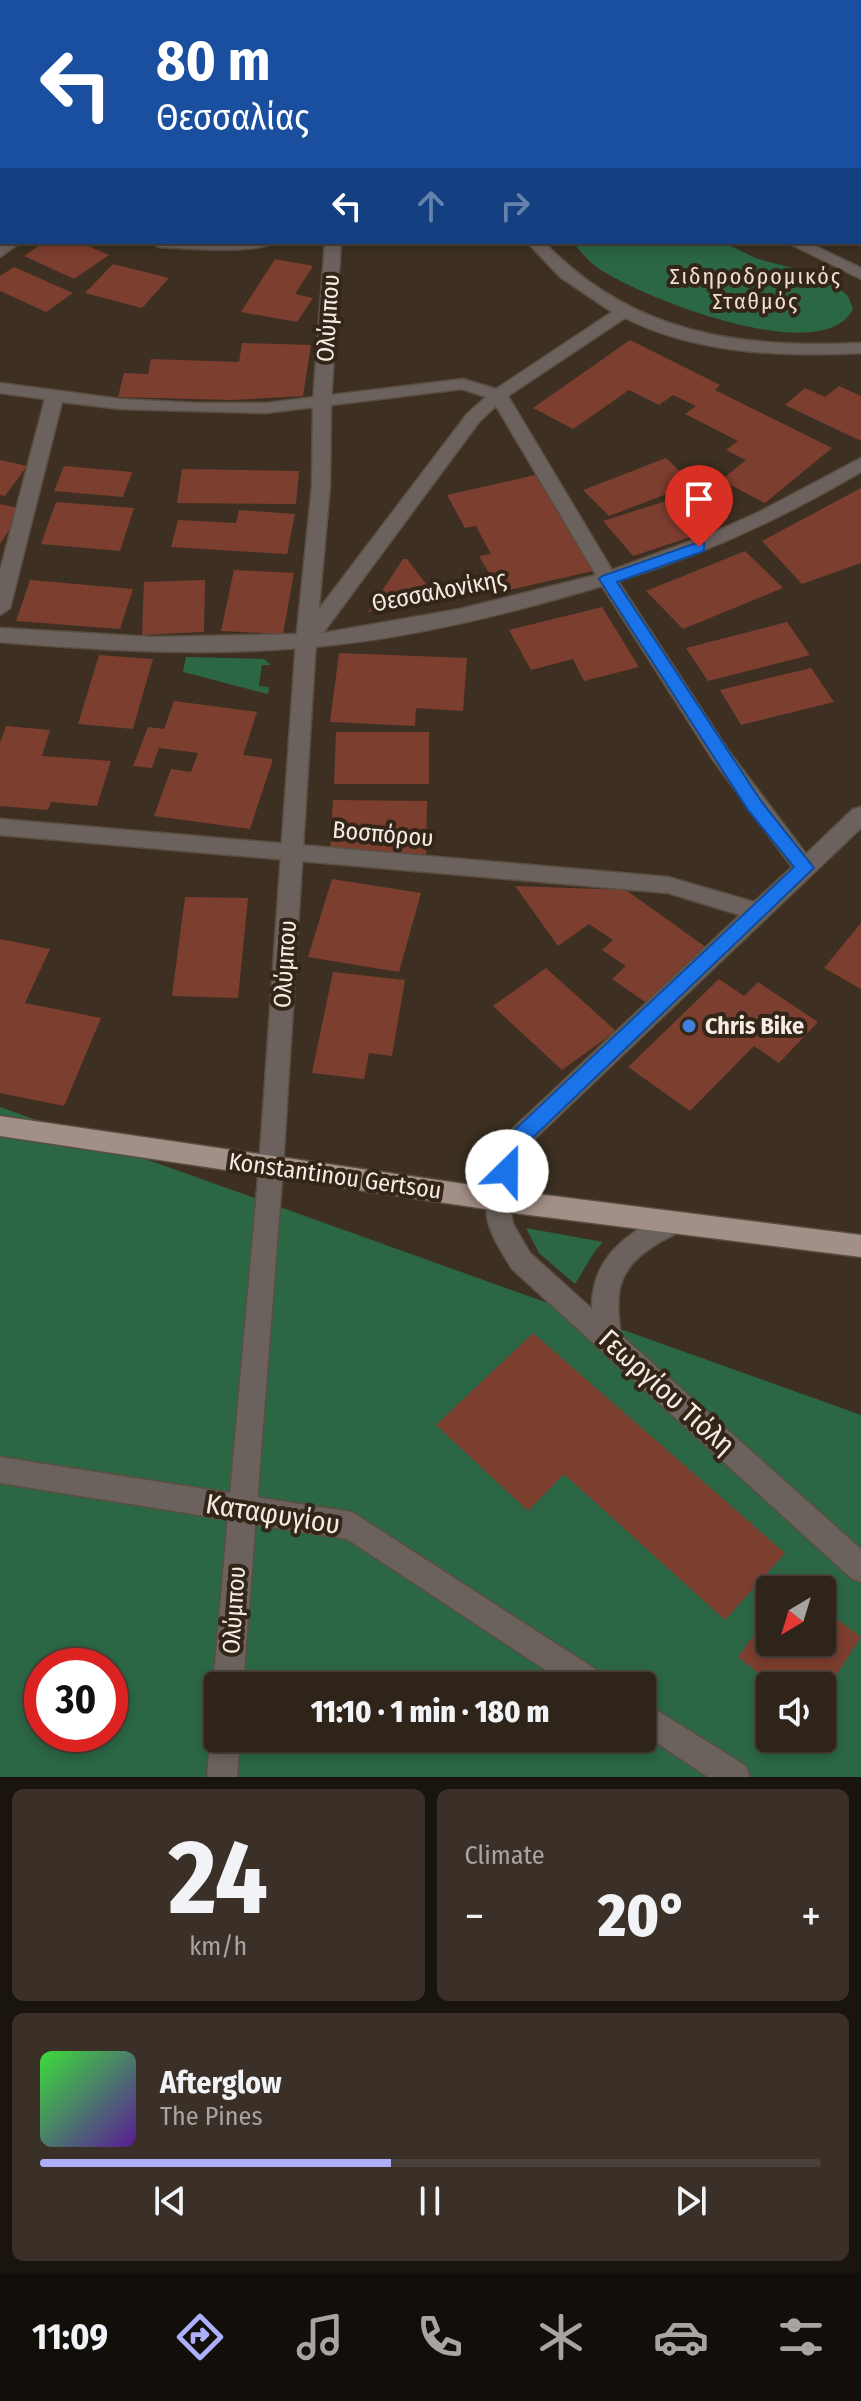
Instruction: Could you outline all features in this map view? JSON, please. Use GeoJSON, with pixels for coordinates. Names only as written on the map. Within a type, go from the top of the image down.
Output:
{"type":"FeatureCollection","features":[{"type":"Feature","properties":{"kind":"main road","name":"Konstantinou Gertsou"},"geometry":{"type":"LineString","coordinates":[[0,1126],[499,1200],[861,1246]]}},
{"type":"Feature","properties":{"kind":"street"},"geometry":{"type":"LineString","coordinates":[[197,244],[232,244]]}},
{"type":"Feature","properties":{"kind":"street","name":"Ολύμπου"},"geometry":{"type":"LineString","coordinates":[[229,1672],[271,1167],[306,641],[321,486],[322,402],[333,244]]}},
{"type":"Feature","properties":{"kind":"street"},"geometry":{"type":"LineString","coordinates":[[537,244],[580,284],[624,311],[690,334],[749,347],[823,352],[861,348]]}},
{"type":"Feature","properties":{"kind":"street"},"geometry":{"type":"LineString","coordinates":[[798,244],[861,274]]}},
{"type":"Feature","properties":{"kind":"street"},"geometry":{"type":"LineString","coordinates":[[306,641],[447,450],[498,395],[624,311]]}},
{"type":"Feature","properties":{"kind":"street"},"geometry":{"type":"LineString","coordinates":[[0,388],[120,404],[196,408],[266,408],[463,384],[498,395],[607,579],[755,805],[805,868]]}},
{"type":"Feature","properties":{"kind":"street"},"geometry":{"type":"LineString","coordinates":[[0,608],[55,396]]}},
{"type":"Feature","properties":{"kind":"street","name":"Θεσσαλονίκης"},"geometry":{"type":"LineString","coordinates":[[0,635],[129,643],[306,641],[441,619],[607,579],[699,547],[773,516],[861,464]]}},
{"type":"Feature","properties":{"kind":"street"},"geometry":{"type":"LineString","coordinates":[[499,1200],[515,1142],[861,815]]}},
{"type":"Feature","properties":{"kind":"street","name":"Βοσπόρου"},"geometry":{"type":"LineString","coordinates":[[0,827],[668,885],[758,912]]}},
{"type":"Feature","properties":{"kind":"street","name":"Γεωργίου Τιόλη"},"geometry":{"type":"LineString","coordinates":[[499,1200],[501,1226],[521,1261],[861,1568]]}},
{"type":"Feature","properties":{"kind":"street"},"geometry":{"type":"LineString","coordinates":[[609,1339],[603,1305],[604,1285],[613,1267],[644,1236],[672,1223]]}},
{"type":"Feature","properties":{"kind":"street","name":"Καταφυγίου"},"geometry":{"type":"LineString","coordinates":[[0,1470],[352,1526],[575,1672]]}},
{"type":"Feature","properties":{"kind":"street"},"geometry":{"type":"LineString","coordinates":[[656,1725],[735,1777]]}},
{"type":"Feature","properties":{"kind":"street"},"geometry":{"type":"LineString","coordinates":[[222,1777],[224,1752]]}},
{"type":"Feature","properties":{"kind":"green space"},"geometry":{"type":"Polygon","coordinates":[[[575,244],[726,244],[758,259],[796,269],[835,285],[848,296],[853,309],[835,326],[806,332],[770,330],[689,310],[651,295],[620,281],[585,256],[575,244]]]}},
{"type":"Feature","properties":{"kind":"green space"},"geometry":{"type":"Polygon","coordinates":[[[186,657],[264,659],[271,665],[262,665],[259,686],[269,687],[268,694],[183,672],[186,657]]]}},
{"type":"Feature","properties":{"kind":"green space"},"geometry":{"type":"Polygon","coordinates":[[[0,1107],[861,1415],[861,1777],[0,1777],[0,1107]]]}},
{"type":"Feature","properties":{"kind":"green space"},"geometry":{"type":"Polygon","coordinates":[[[526,1228],[603,1242],[575,1284],[539,1253],[526,1228]]]}},
{"type":"Feature","properties":{"kind":"building"},"geometry":{"type":"Polygon","coordinates":[[[41,244],[84,244],[109,255],[74,279],[24,256],[41,244]]]}},
{"type":"Feature","properties":{"kind":"building"},"geometry":{"type":"Polygon","coordinates":[[[275,259],[313,266],[295,294],[313,298],[297,322],[241,312],[275,259]]]}},
{"type":"Feature","properties":{"kind":"building"},"geometry":{"type":"Polygon","coordinates":[[[113,264],[169,278],[142,308],[85,293],[113,264]]]}},
{"type":"Feature","properties":{"kind":"building"},"geometry":{"type":"Polygon","coordinates":[[[14,267],[73,293],[46,312],[0,291],[0,276],[14,267]]]}},
{"type":"Feature","properties":{"kind":"building"},"geometry":{"type":"Polygon","coordinates":[[[630,340],[720,385],[715,390],[832,448],[765,503],[721,480],[746,460],[726,450],[738,441],[685,414],[696,406],[673,395],[659,405],[629,390],[573,429],[533,408],[630,340]]]}},
{"type":"Feature","properties":{"kind":"building"},"geometry":{"type":"Polygon","coordinates":[[[242,343],[311,345],[303,396],[232,400],[118,397],[124,373],[148,374],[151,359],[239,362],[242,343]]]}},
{"type":"Feature","properties":{"kind":"building"},"geometry":{"type":"Polygon","coordinates":[[[839,386],[861,396],[861,441],[785,405],[805,388],[825,397],[839,386]]]}},
{"type":"Feature","properties":{"kind":"building"},"geometry":{"type":"Polygon","coordinates":[[[666,458],[693,484],[609,516],[583,490],[666,458]]]}},
{"type":"Feature","properties":{"kind":"building"},"geometry":{"type":"Polygon","coordinates":[[[0,460],[27,466],[5,496],[0,495],[0,460]]]}},
{"type":"Feature","properties":{"kind":"building"},"geometry":{"type":"Polygon","coordinates":[[[64,466],[132,472],[123,497],[54,491],[64,466]]]}},
{"type":"Feature","properties":{"kind":"building"},"geometry":{"type":"Polygon","coordinates":[[[182,469],[299,471],[296,504],[177,503],[182,469]]]}},
{"type":"Feature","properties":{"kind":"building"},"geometry":{"type":"Polygon","coordinates":[[[535,475],[593,571],[500,592],[479,556],[491,554],[476,526],[465,528],[447,495],[535,475]]]}},
{"type":"Feature","properties":{"kind":"building"},"geometry":{"type":"Polygon","coordinates":[[[861,488],[861,563],[802,584],[762,541],[861,488]]]}},
{"type":"Feature","properties":{"kind":"building"},"geometry":{"type":"Polygon","coordinates":[[[691,493],[721,527],[633,556],[603,521],[691,493]]]}},
{"type":"Feature","properties":{"kind":"building"},"geometry":{"type":"Polygon","coordinates":[[[56,502],[134,508],[120,551],[41,544],[56,502]]]}},
{"type":"Feature","properties":{"kind":"building"},"geometry":{"type":"Polygon","coordinates":[[[0,504],[23,509],[0,544],[0,504]]]}},
{"type":"Feature","properties":{"kind":"building"},"geometry":{"type":"Polygon","coordinates":[[[239,510],[295,514],[287,554],[171,547],[178,520],[236,523],[239,510]]]}},
{"type":"Feature","properties":{"kind":"building"},"geometry":{"type":"Polygon","coordinates":[[[745,551],[783,588],[683,629],[646,591],[745,551]]]}},
{"type":"Feature","properties":{"kind":"building"},"geometry":{"type":"Polygon","coordinates":[[[403,559],[407,559],[439,601],[368,612],[403,559]]]}},
{"type":"Feature","properties":{"kind":"building"},"geometry":{"type":"Polygon","coordinates":[[[234,570],[294,573],[283,634],[221,631],[234,570]]]}},
{"type":"Feature","properties":{"kind":"building"},"geometry":{"type":"Polygon","coordinates":[[[30,580],[133,589],[120,629],[16,621],[30,580]]]}},
{"type":"Feature","properties":{"kind":"building"},"geometry":{"type":"Polygon","coordinates":[[[205,580],[204,632],[142,635],[144,582],[205,580]]]}},
{"type":"Feature","properties":{"kind":"building"},"geometry":{"type":"Polygon","coordinates":[[[602,607],[639,667],[584,681],[573,659],[531,670],[509,630],[602,607]]]}},
{"type":"Feature","properties":{"kind":"building"},"geometry":{"type":"Polygon","coordinates":[[[787,622],[810,655],[708,681],[686,648],[787,622]]]}},
{"type":"Feature","properties":{"kind":"building"},"geometry":{"type":"Polygon","coordinates":[[[339,653],[467,658],[463,711],[416,708],[415,726],[330,722],[339,653]]]}},
{"type":"Feature","properties":{"kind":"building"},"geometry":{"type":"Polygon","coordinates":[[[99,655],[153,659],[133,729],[78,724],[99,655]]]}},
{"type":"Feature","properties":{"kind":"building"},"geometry":{"type":"Polygon","coordinates":[[[811,668],[834,702],[741,725],[720,690],[811,668]]]}},
{"type":"Feature","properties":{"kind":"building"},"geometry":{"type":"Polygon","coordinates":[[[174,701],[257,712],[243,755],[273,759],[250,829],[154,816],[171,769],[191,772],[198,753],[159,748],[152,768],[133,766],[148,727],[164,729],[174,701]]]}},
{"type":"Feature","properties":{"kind":"building"},"geometry":{"type":"Polygon","coordinates":[[[6,726],[50,730],[42,756],[111,761],[97,806],[51,802],[48,810],[0,806],[0,743],[6,726]]]}},
{"type":"Feature","properties":{"kind":"building"},"geometry":{"type":"Polygon","coordinates":[[[336,732],[429,732],[429,784],[334,784],[336,732]]]}},
{"type":"Feature","properties":{"kind":"building"},"geometry":{"type":"Polygon","coordinates":[[[333,800],[427,801],[426,854],[330,853],[333,800]]]}},
{"type":"Feature","properties":{"kind":"building"},"geometry":{"type":"Polygon","coordinates":[[[332,879],[421,893],[399,972],[308,957],[332,879]]]}},
{"type":"Feature","properties":{"kind":"building"},"geometry":{"type":"Polygon","coordinates":[[[515,886],[626,890],[707,948],[648,1004],[612,979],[626,966],[602,950],[613,940],[589,924],[558,946],[515,886]]]}},
{"type":"Feature","properties":{"kind":"building"},"geometry":{"type":"Polygon","coordinates":[[[185,897],[248,898],[238,998],[172,996],[185,897]]]}},
{"type":"Feature","properties":{"kind":"building"},"geometry":{"type":"Polygon","coordinates":[[[861,923],[861,989],[824,968],[861,923]]]}},
{"type":"Feature","properties":{"kind":"building"},"geometry":{"type":"Polygon","coordinates":[[[0,939],[50,949],[25,1003],[101,1018],[64,1106],[0,1093],[0,939]]]}},
{"type":"Feature","properties":{"kind":"building"},"geometry":{"type":"Polygon","coordinates":[[[546,968],[616,1031],[562,1070],[493,1006],[546,968]]]}},
{"type":"Feature","properties":{"kind":"building"},"geometry":{"type":"Polygon","coordinates":[[[333,972],[405,980],[392,1056],[369,1053],[364,1079],[312,1073],[333,972]]]}},
{"type":"Feature","properties":{"kind":"building"},"geometry":{"type":"Polygon","coordinates":[[[719,979],[744,996],[758,982],[818,1022],[779,1063],[754,1046],[690,1111],[628,1067],[719,979]]]}},
{"type":"Feature","properties":{"kind":"building"},"geometry":{"type":"Polygon","coordinates":[[[533,1333],[785,1553],[764,1576],[756,1576],[756,1585],[725,1620],[564,1474],[528,1511],[436,1425],[533,1333]]]}},
{"type":"Feature","properties":{"kind":"building"},"geometry":{"type":"Polygon","coordinates":[[[836,1618],[861,1637],[836,1675],[836,1672],[757,1672],[738,1657],[756,1632],[756,1656],[836,1656],[836,1618]]]}},
{"type":"Feature","properties":{"kind":"place","name":"Chris Bike"},"geometry":{"type":"Point","coordinates":[689,1026]}},
{"type":"Feature","properties":{"kind":"district","name":"Σιδηροδρομικός Σταθμός"},"geometry":{"type":"Point","coordinates":[756,288]}},
{"type":"Feature","properties":{"kind":"route"},"geometry":{"type":"LineString","coordinates":[[507,1171],[515,1142],[805,868],[755,805],[607,579],[699,547]]}}]}
